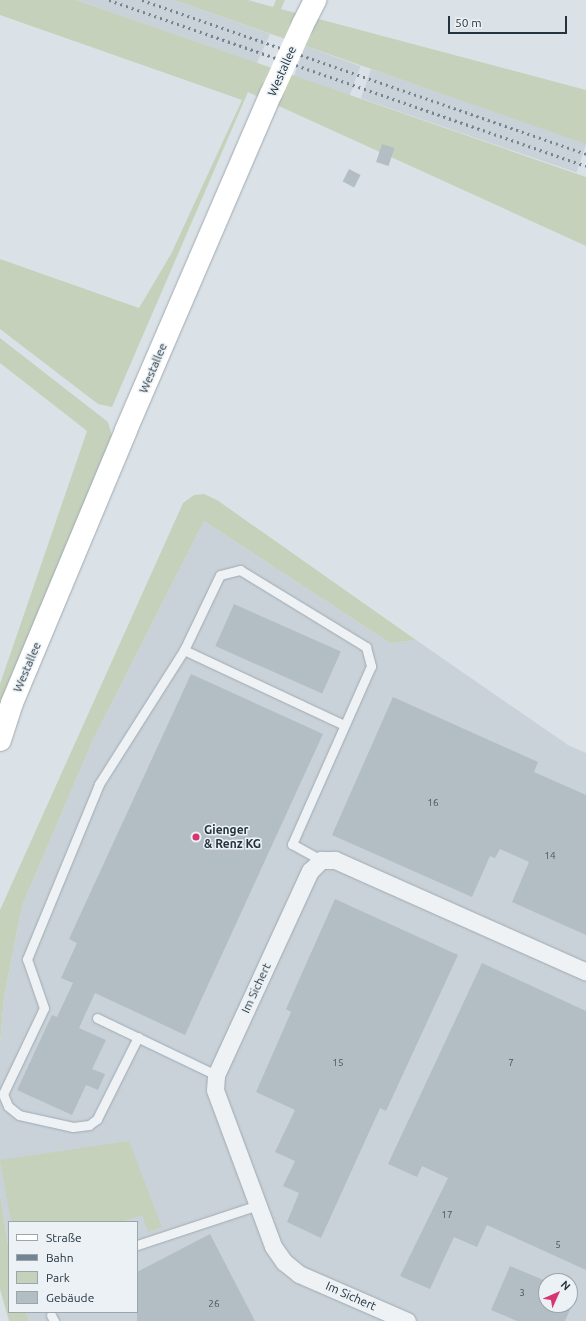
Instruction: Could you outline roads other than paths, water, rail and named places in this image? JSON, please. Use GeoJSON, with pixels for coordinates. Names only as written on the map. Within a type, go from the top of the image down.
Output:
{"type":"FeatureCollection","features":[{"type":"Feature","properties":{"kind":"main road","name":"Westallee"},"geometry":{"type":"LineString","coordinates":[[0,740],[12,702],[120,445],[271,94],[315,0]]}},
{"type":"Feature","properties":{"kind":"street"},"geometry":{"type":"LineString","coordinates":[[321,860],[335,860],[586,972]]}},
{"type":"Feature","properties":{"kind":"street","name":"Im Sichert"},"geometry":{"type":"LineString","coordinates":[[321,860],[310,870],[216,1075],[215,1090],[273,1246],[294,1270],[407,1321]]}},
{"type":"Feature","properties":{"kind":"lane"},"geometry":{"type":"LineString","coordinates":[[138,1037],[97,1119],[89,1125],[73,1127],[19,1115],[8,1106],[3,1094],[44,1008],[28,959],[99,784],[184,650],[220,575],[240,570],[366,647],[371,666],[292,844],[321,860]]}},
{"type":"Feature","properties":{"kind":"lane"},"geometry":{"type":"LineString","coordinates":[[184,650],[344,725]]}},
{"type":"Feature","properties":{"kind":"lane"},"geometry":{"type":"LineString","coordinates":[[97,1018],[216,1075]]}},
{"type":"Feature","properties":{"kind":"lane"},"geometry":{"type":"LineString","coordinates":[[138,1245],[258,1205]]}},
{"type":"Feature","properties":{"kind":"railway"},"geometry":{"type":"LineString","coordinates":[[109,0],[586,166]]}},
{"type":"Feature","properties":{"kind":"railway"},"geometry":{"type":"LineString","coordinates":[[142,0],[586,154]]}},
{"type":"Feature","properties":{"kind":"place","name":"Gienger & Renz KG"},"geometry":{"type":"Point","coordinates":[196,837]}}]}
